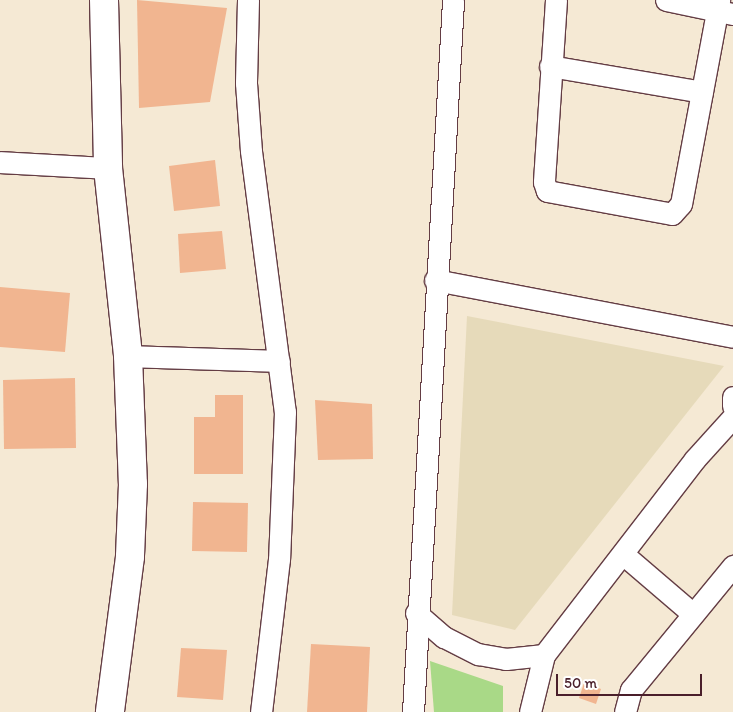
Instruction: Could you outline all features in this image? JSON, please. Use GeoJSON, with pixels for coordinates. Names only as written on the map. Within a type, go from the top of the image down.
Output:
{"type":"FeatureCollection","features":[{"type":"Feature","properties":{"kind":"street"},"geometry":{"type":"LineString","coordinates":[[104,0],[108,168],[128,356],[130,557],[110,712]]}},
{"type":"Feature","properties":{"kind":"street"},"geometry":{"type":"LineString","coordinates":[[248,0],[251,151],[279,361],[285,474],[261,712]]}},
{"type":"Feature","properties":{"kind":"street"},"geometry":{"type":"LineString","coordinates":[[413,712],[416,613],[453,0]]}},
{"type":"Feature","properties":{"kind":"street"},"geometry":{"type":"LineString","coordinates":[[556,0],[550,66],[544,182],[547,191],[557,196],[676,213],[702,92],[723,8],[666,0]]}},
{"type":"Feature","properties":{"kind":"street"},"geometry":{"type":"LineString","coordinates":[[550,66],[702,92]]}},
{"type":"Feature","properties":{"kind":"street"},"geometry":{"type":"LineString","coordinates":[[0,162],[108,168]]}},
{"type":"Feature","properties":{"kind":"street"},"geometry":{"type":"LineString","coordinates":[[435,280],[733,337]]}},
{"type":"Feature","properties":{"kind":"street"},"geometry":{"type":"LineString","coordinates":[[128,356],[279,361]]}},
{"type":"Feature","properties":{"kind":"street"},"geometry":{"type":"LineString","coordinates":[[733,397],[733,406]]}},
{"type":"Feature","properties":{"kind":"street"},"geometry":{"type":"LineString","coordinates":[[530,712],[544,654],[623,554],[694,459],[733,417]]}},
{"type":"Feature","properties":{"kind":"street"},"geometry":{"type":"LineString","coordinates":[[623,554],[693,614]]}},
{"type":"Feature","properties":{"kind":"street"},"geometry":{"type":"LineString","coordinates":[[625,712],[631,690],[733,566]]}},
{"type":"Feature","properties":{"kind":"street"},"geometry":{"type":"LineString","coordinates":[[416,613],[444,637],[478,654],[506,659],[544,654]]}},
{"type":"Feature","properties":{"kind":"shaded area"},"geometry":{"type":"Polygon","coordinates":[[[467,316],[724,366],[515,630],[452,615],[467,316]]]}},
{"type":"Feature","properties":{"kind":"green space"},"geometry":{"type":"Polygon","coordinates":[[[430,661],[503,686],[503,712],[434,712],[430,661]]]}},
{"type":"Feature","properties":{"kind":"building"},"geometry":{"type":"Polygon","coordinates":[[[137,0],[227,8],[210,102],[139,108],[137,0]]]}},
{"type":"Feature","properties":{"kind":"building"},"geometry":{"type":"Polygon","coordinates":[[[215,160],[220,206],[174,211],[169,166],[215,160]]]}},
{"type":"Feature","properties":{"kind":"building"},"geometry":{"type":"Polygon","coordinates":[[[222,231],[226,269],[180,273],[178,234],[222,231]]]}},
{"type":"Feature","properties":{"kind":"building"},"geometry":{"type":"Polygon","coordinates":[[[0,287],[70,293],[65,352],[0,347],[0,287]]]}},
{"type":"Feature","properties":{"kind":"building"},"geometry":{"type":"Polygon","coordinates":[[[75,378],[76,448],[4,449],[3,380],[75,378]]]}},
{"type":"Feature","properties":{"kind":"building"},"geometry":{"type":"Polygon","coordinates":[[[215,395],[243,395],[243,474],[194,474],[194,417],[215,417],[215,395]]]}},
{"type":"Feature","properties":{"kind":"building"},"geometry":{"type":"Polygon","coordinates":[[[315,400],[372,404],[373,459],[318,460],[315,400]]]}},
{"type":"Feature","properties":{"kind":"building"},"geometry":{"type":"Polygon","coordinates":[[[193,502],[248,503],[247,552],[192,551],[193,502]]]}},
{"type":"Feature","properties":{"kind":"building"},"geometry":{"type":"Polygon","coordinates":[[[311,644],[370,647],[367,712],[307,712],[311,644]]]}},
{"type":"Feature","properties":{"kind":"building"},"geometry":{"type":"Polygon","coordinates":[[[181,648],[227,650],[223,700],[177,697],[181,648]]]}},
{"type":"Feature","properties":{"kind":"building"},"geometry":{"type":"Polygon","coordinates":[[[584,683],[601,689],[596,704],[579,698],[584,683]]]}}]}
